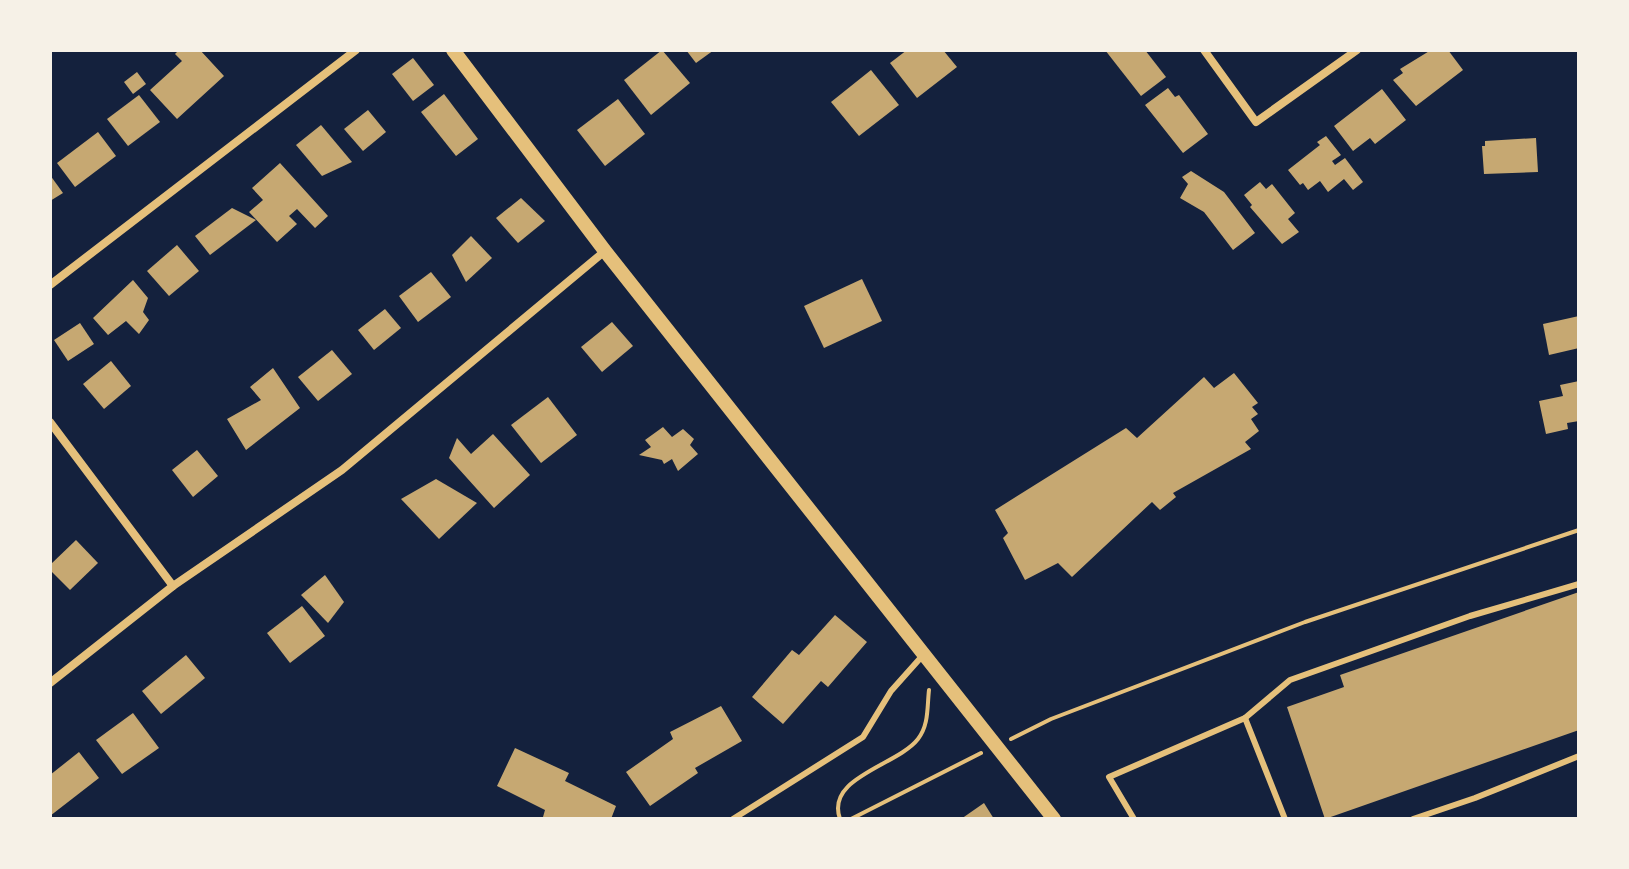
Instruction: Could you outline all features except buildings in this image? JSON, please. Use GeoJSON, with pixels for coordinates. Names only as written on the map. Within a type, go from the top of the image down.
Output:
{"type":"FeatureCollection","features":[{"type":"Feature","properties":{"kind":"street"},"geometry":{"type":"LineString","coordinates":[[50,285],[356,50]]}},
{"type":"Feature","properties":{"kind":"street"},"geometry":{"type":"LineString","coordinates":[[453,50],[605,251],[1054,819]]}},
{"type":"Feature","properties":{"kind":"street"},"geometry":{"type":"LineString","coordinates":[[1204,50],[1256,122],[1357,50]]}},
{"type":"Feature","properties":{"kind":"street"},"geometry":{"type":"LineString","coordinates":[[50,683],[173,586],[342,470],[605,251]]}},
{"type":"Feature","properties":{"kind":"street"},"geometry":{"type":"LineString","coordinates":[[50,422],[173,586]]}},
{"type":"Feature","properties":{"kind":"lane"},"geometry":{"type":"LineString","coordinates":[[1134,819],[1109,777],[1245,718],[1290,680],[1470,616],[1579,584]]}},
{"type":"Feature","properties":{"kind":"lane"},"geometry":{"type":"LineString","coordinates":[[733,819],[863,737],[891,691],[927,658]]}},
{"type":"Feature","properties":{"kind":"lane"},"geometry":{"type":"LineString","coordinates":[[1245,718],[1285,819]]}},
{"type":"Feature","properties":{"kind":"lane"},"geometry":{"type":"LineString","coordinates":[[1413,819],[1579,756]]}},
{"type":"Feature","properties":{"kind":"path"},"geometry":{"type":"LineString","coordinates":[[1051,719],[1305,622],[1579,530]]}},
{"type":"Feature","properties":{"kind":"path"},"geometry":{"type":"LineString","coordinates":[[840,819],[837,802],[845,786],[904,753],[926,725],[927,658]]}},
{"type":"Feature","properties":{"kind":"path"},"geometry":{"type":"LineString","coordinates":[[851,819],[950,768]]}}]}
